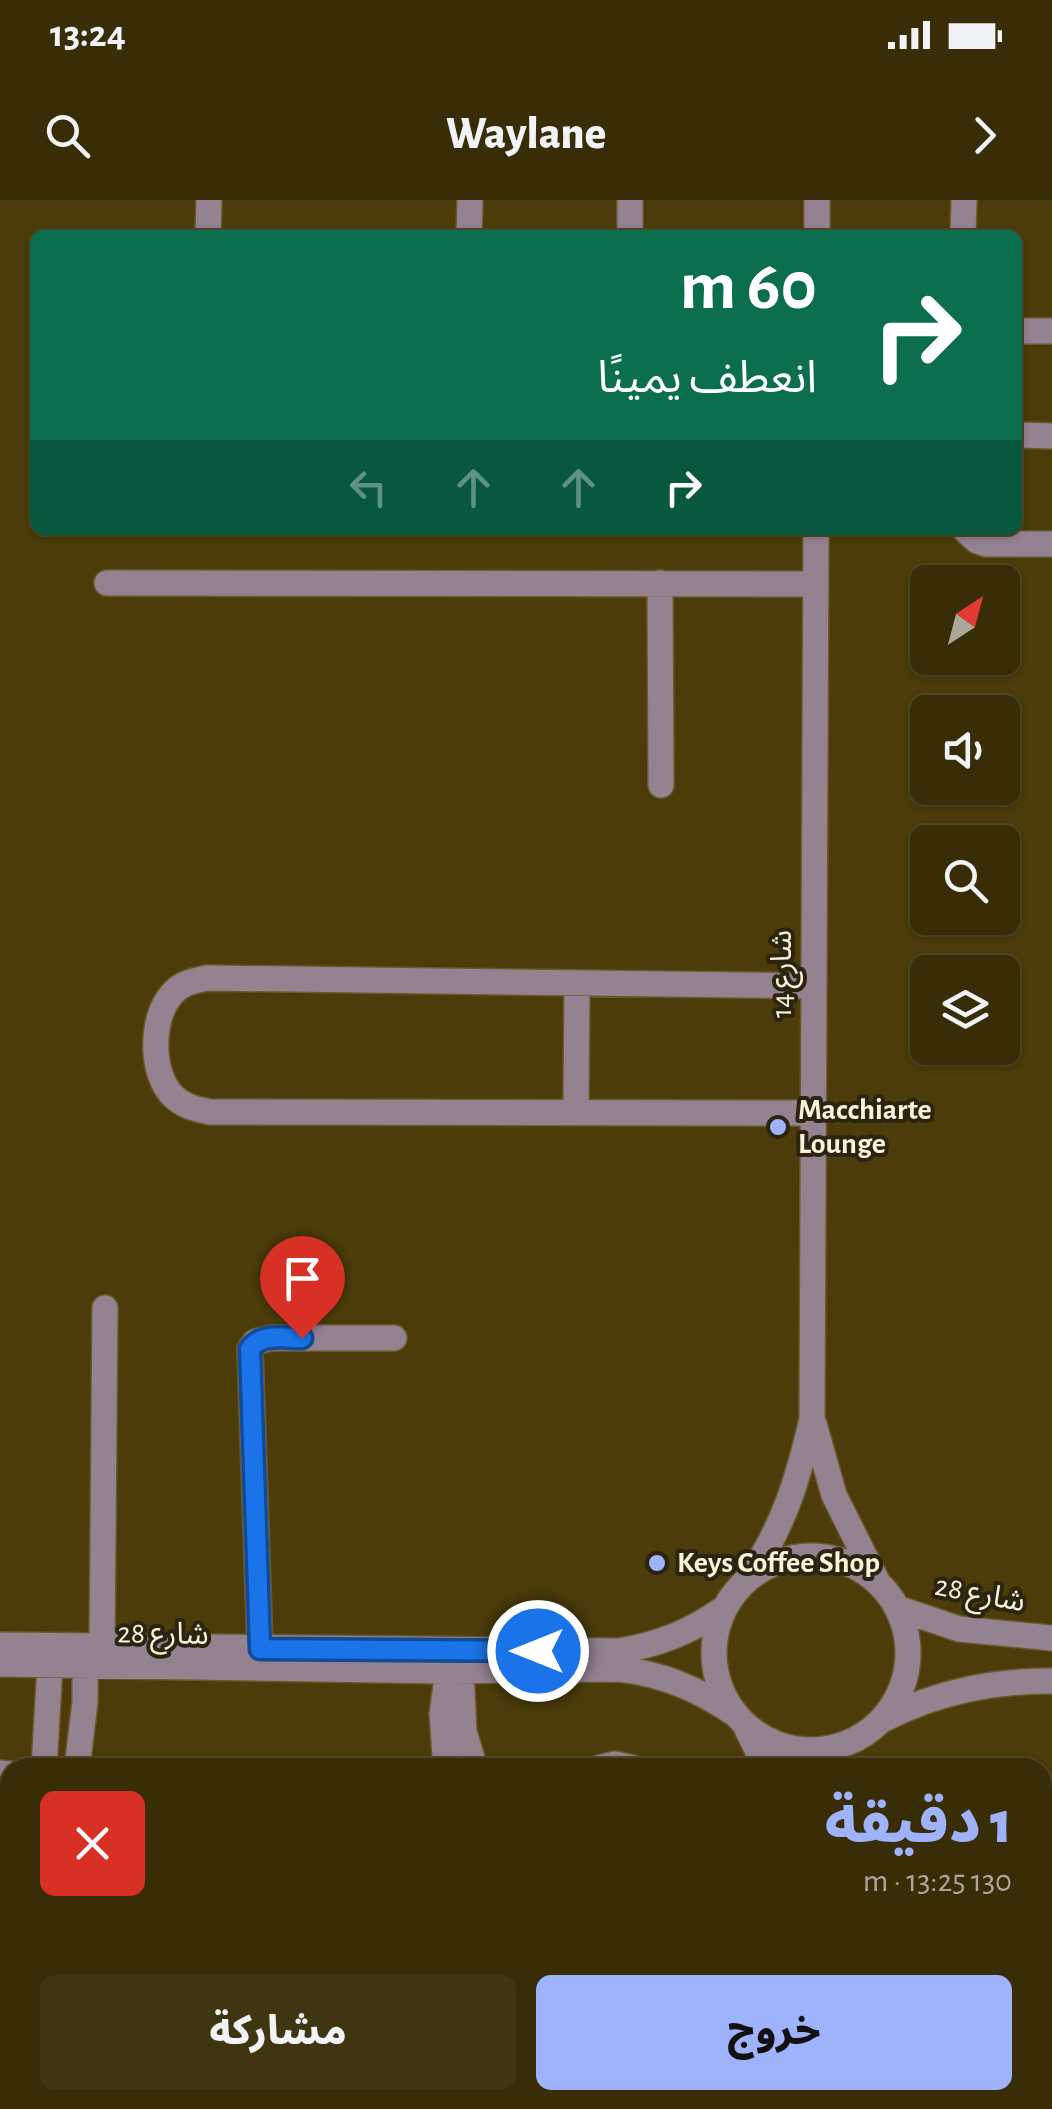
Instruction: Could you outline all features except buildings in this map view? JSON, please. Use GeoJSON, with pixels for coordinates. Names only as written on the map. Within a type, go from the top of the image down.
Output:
{"type":"FeatureCollection","features":[{"type":"Feature","properties":{"kind":"street"},"geometry":{"type":"LineString","coordinates":[[208,200],[208,230]]}},
{"type":"Feature","properties":{"kind":"street"},"geometry":{"type":"LineString","coordinates":[[469,230],[470,200]]}},
{"type":"Feature","properties":{"kind":"street"},"geometry":{"type":"LineString","coordinates":[[630,200],[630,230]]}},
{"type":"Feature","properties":{"kind":"street"},"geometry":{"type":"LineString","coordinates":[[817,230],[818,200]]}},
{"type":"Feature","properties":{"kind":"street"},"geometry":{"type":"LineString","coordinates":[[964,200],[964,230]]}},
{"type":"Feature","properties":{"kind":"street"},"geometry":{"type":"LineString","coordinates":[[1022,331],[1052,331]]}},
{"type":"Feature","properties":{"kind":"street"},"geometry":{"type":"LineString","coordinates":[[1022,436],[1052,436]]}},
{"type":"Feature","properties":{"kind":"street","name":"شارع 14"},"geometry":{"type":"LineString","coordinates":[[749,1578],[773,1541],[787,1509],[812,1419],[816,535]]}},
{"type":"Feature","properties":{"kind":"street"},"geometry":{"type":"LineString","coordinates":[[970,535],[986,544],[1052,544]]}},
{"type":"Feature","properties":{"kind":"street"},"geometry":{"type":"LineString","coordinates":[[107,583],[816,584]]}},
{"type":"Feature","properties":{"kind":"street"},"geometry":{"type":"LineString","coordinates":[[660,584],[661,785]]}},
{"type":"Feature","properties":{"kind":"street"},"geometry":{"type":"LineString","coordinates":[[814,986],[207,978],[188,982],[173,992],[162,1007],[157,1058],[161,1078],[173,1096],[190,1108],[210,1112],[814,1113]]}},
{"type":"Feature","properties":{"kind":"street"},"geometry":{"type":"LineString","coordinates":[[576,1111],[577,984]]}},
{"type":"Feature","properties":{"kind":"street"},"geometry":{"type":"LineString","coordinates":[[78,1758],[94,1656],[105,1308]]}},
{"type":"Feature","properties":{"kind":"street"},"geometry":{"type":"LineString","coordinates":[[260,1649],[250,1349],[254,1342],[271,1338],[394,1338]]}},
{"type":"Feature","properties":{"kind":"street","name":"شارع 14"},"geometry":{"type":"LineString","coordinates":[[812,1419],[834,1494],[879,1584]]}},
{"type":"Feature","properties":{"kind":"street"},"geometry":{"type":"LineString","coordinates":[[761,1758],[723,1695],[715,1674],[714,1641],[723,1609],[749,1578],[773,1563],[801,1556],[830,1558],[856,1567],[879,1584],[897,1608],[905,1630],[906,1677],[884,1718]]}},
{"type":"Feature","properties":{"kind":"street","name":"شارع 28"},"geometry":{"type":"LineString","coordinates":[[897,1608],[959,1628],[1052,1638]]}},
{"type":"Feature","properties":{"kind":"street","name":"شارع 28"},"geometry":{"type":"LineString","coordinates":[[0,1664],[50,1665],[94,1656],[260,1649],[618,1651],[684,1634],[723,1609]]}},
{"type":"Feature","properties":{"kind":"street","name":"شارع 28"},"geometry":{"type":"LineString","coordinates":[[0,1645],[94,1656],[454,1670],[619,1669],[644,1672],[692,1687],[740,1720]]}},
{"type":"Feature","properties":{"kind":"street"},"geometry":{"type":"LineString","coordinates":[[45,1758],[50,1665]]}},
{"type":"Feature","properties":{"kind":"street"},"geometry":{"type":"LineString","coordinates":[[445,1758],[442,1714],[454,1670]]}},
{"type":"Feature","properties":{"kind":"street"},"geometry":{"type":"LineString","coordinates":[[454,1670],[464,1732],[473,1758]]}},
{"type":"Feature","properties":{"kind":"street"},"geometry":{"type":"LineString","coordinates":[[845,1758],[860,1738],[884,1718],[915,1703],[961,1688],[1052,1681]]}},
{"type":"Feature","properties":{"kind":"street"},"geometry":{"type":"LineString","coordinates":[[740,1720],[765,1739],[788,1748],[836,1748],[860,1738]]}},
{"type":"Feature","properties":{"kind":"place","name":"Macchiarte Lounge"},"geometry":{"type":"Point","coordinates":[778,1127]}},
{"type":"Feature","properties":{"kind":"place","name":"Keys Coffee Shop"},"geometry":{"type":"Point","coordinates":[657,1563]}},
{"type":"Feature","properties":{"kind":"route"},"geometry":{"type":"LineString","coordinates":[[302,1338],[262,1339],[254,1342],[249,1356],[260,1649],[538,1651]]}}]}
